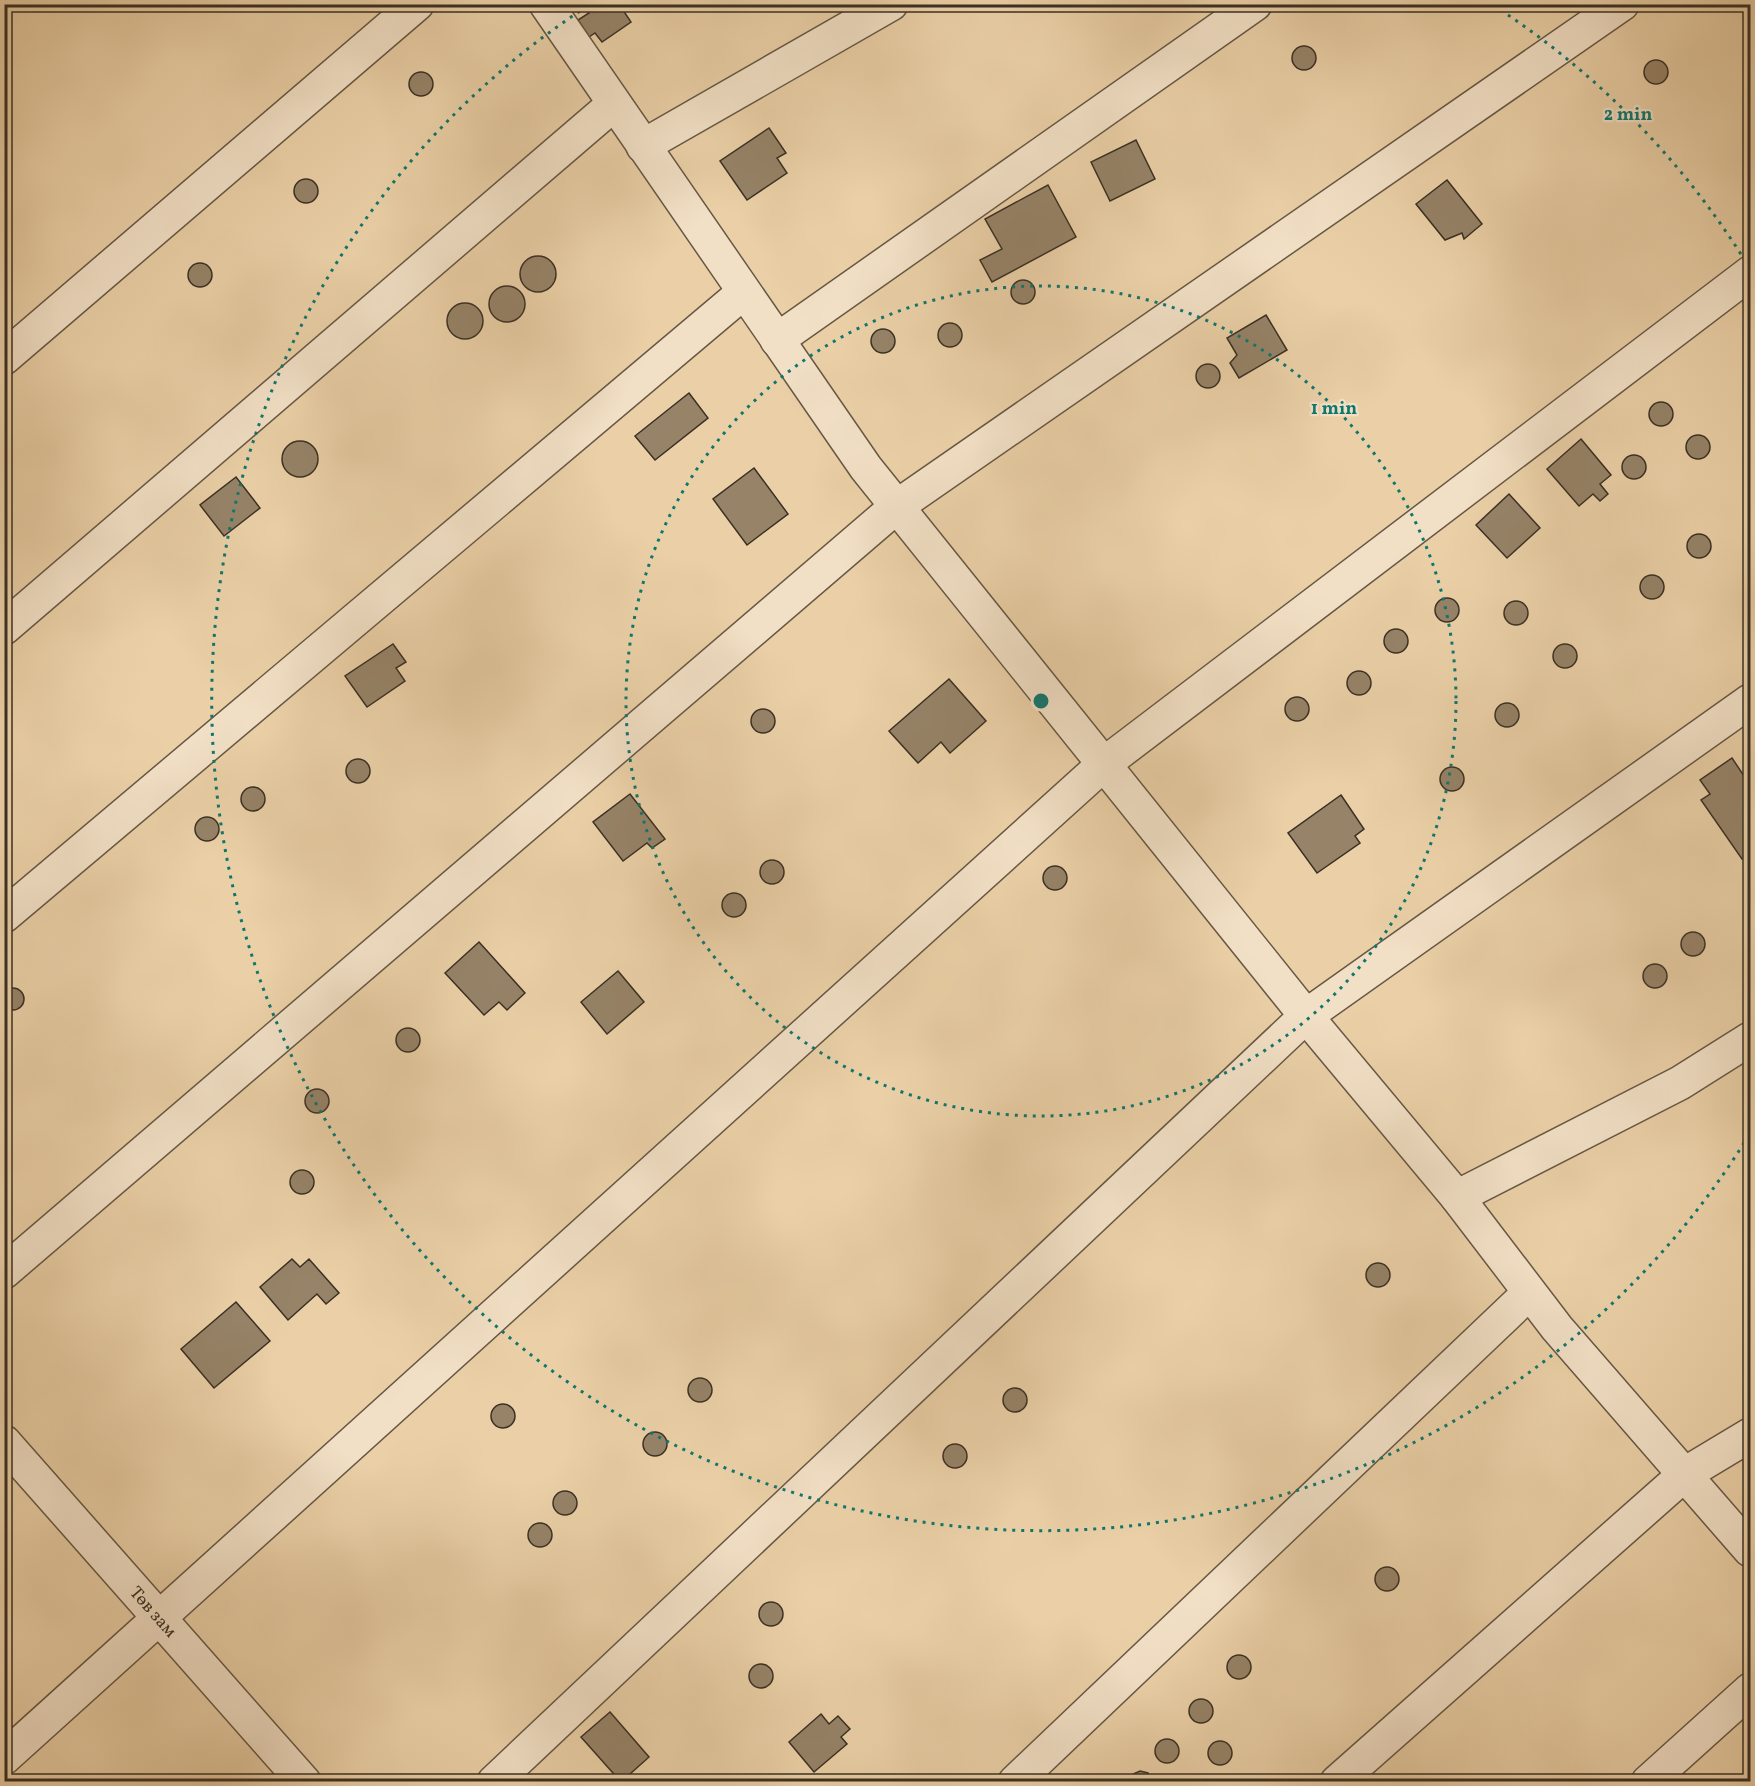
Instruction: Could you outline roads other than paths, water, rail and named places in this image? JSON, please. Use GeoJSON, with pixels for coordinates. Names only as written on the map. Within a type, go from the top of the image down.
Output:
{"type":"FeatureCollection","features":[{"type":"Feature","properties":{"kind":"street"},"geometry":{"type":"LineString","coordinates":[[4,358],[417,4]]}},
{"type":"Feature","properties":{"kind":"street"},"geometry":{"type":"LineString","coordinates":[[546,4],[866,468],[896,507],[1306,1016],[1457,1197],[1529,1293],[1750,1550]]}},
{"type":"Feature","properties":{"kind":"street"},"geometry":{"type":"LineString","coordinates":[[643,146],[891,4]]}},
{"type":"Feature","properties":{"kind":"street"},"geometry":{"type":"LineString","coordinates":[[777,339],[1254,4]]}},
{"type":"Feature","properties":{"kind":"street"},"geometry":{"type":"LineString","coordinates":[[4,1272],[896,507],[1622,4]]}},
{"type":"Feature","properties":{"kind":"street"},"geometry":{"type":"LineString","coordinates":[[4,628],[614,104]]}},
{"type":"Feature","properties":{"kind":"street"},"geometry":{"type":"LineString","coordinates":[[4,1758],[1104,764],[1750,273]]}},
{"type":"Feature","properties":{"kind":"street"},"geometry":{"type":"LineString","coordinates":[[4,916],[744,292]]}},
{"type":"Feature","properties":{"kind":"street"},"geometry":{"type":"LineString","coordinates":[[494,1782],[1306,1016],[1750,701]]}},
{"type":"Feature","properties":{"kind":"street"},"geometry":{"type":"LineString","coordinates":[[1457,1197],[1680,1083],[1750,1039]]}},
{"type":"Feature","properties":{"kind":"street"},"geometry":{"type":"LineString","coordinates":[[1015,1782],[1529,1293]]}},
{"type":"Feature","properties":{"kind":"street"},"geometry":{"type":"LineString","coordinates":[[1337,1782],[1685,1474],[1750,1435]]}},
{"type":"Feature","properties":{"kind":"street","name":"Төв зам"},"geometry":{"type":"LineString","coordinates":[[5,1445],[304,1782]]}},
{"type":"Feature","properties":{"kind":"street"},"geometry":{"type":"LineString","coordinates":[[1648,1782],[1750,1690]]}}]}
